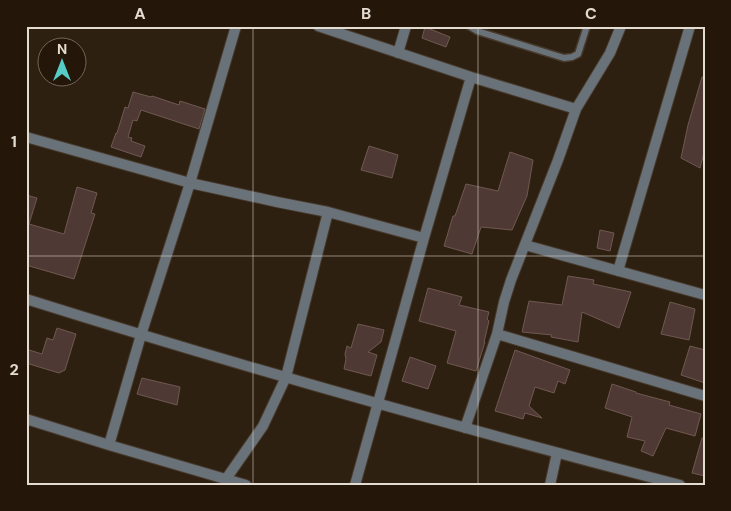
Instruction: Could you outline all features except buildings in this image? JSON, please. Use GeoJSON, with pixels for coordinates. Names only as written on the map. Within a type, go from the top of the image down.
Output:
{"type":"FeatureCollection","features":[{"type":"Feature","properties":{"kind":"street"},"geometry":{"type":"LineString","coordinates":[[109,445],[141,335],[190,183],[236,26]]}},
{"type":"Feature","properties":{"kind":"street"},"geometry":{"type":"LineString","coordinates":[[318,26],[471,77],[576,109]]}},
{"type":"Feature","properties":{"kind":"street"},"geometry":{"type":"LineString","coordinates":[[398,53],[406,26]]}},
{"type":"Feature","properties":{"kind":"street"},"geometry":{"type":"LineString","coordinates":[[465,428],[497,334],[504,302],[576,109],[610,52],[621,26]]}},
{"type":"Feature","properties":{"kind":"street"},"geometry":{"type":"LineString","coordinates":[[618,271],[690,26]]}},
{"type":"Feature","properties":{"kind":"street"},"geometry":{"type":"LineString","coordinates":[[355,485],[471,77]]}},
{"type":"Feature","properties":{"kind":"street"},"geometry":{"type":"LineString","coordinates":[[26,137],[190,183],[328,212],[424,238]]}},
{"type":"Feature","properties":{"kind":"street"},"geometry":{"type":"LineString","coordinates":[[226,479],[263,426],[286,377],[328,212]]}},
{"type":"Feature","properties":{"kind":"street"},"geometry":{"type":"LineString","coordinates":[[526,245],[705,296]]}},
{"type":"Feature","properties":{"kind":"street"},"geometry":{"type":"LineString","coordinates":[[26,299],[141,335],[465,428],[680,485]]}},
{"type":"Feature","properties":{"kind":"street"},"geometry":{"type":"LineString","coordinates":[[497,334],[705,396]]}},
{"type":"Feature","properties":{"kind":"street"},"geometry":{"type":"LineString","coordinates":[[26,418],[109,445],[246,485]]}},
{"type":"Feature","properties":{"kind":"street"},"geometry":{"type":"LineString","coordinates":[[550,485],[557,453]]}},
{"type":"Feature","properties":{"kind":"lane"},"geometry":{"type":"LineString","coordinates":[[469,26],[477,31],[564,58],[572,58],[578,54],[587,26]]}}]}
